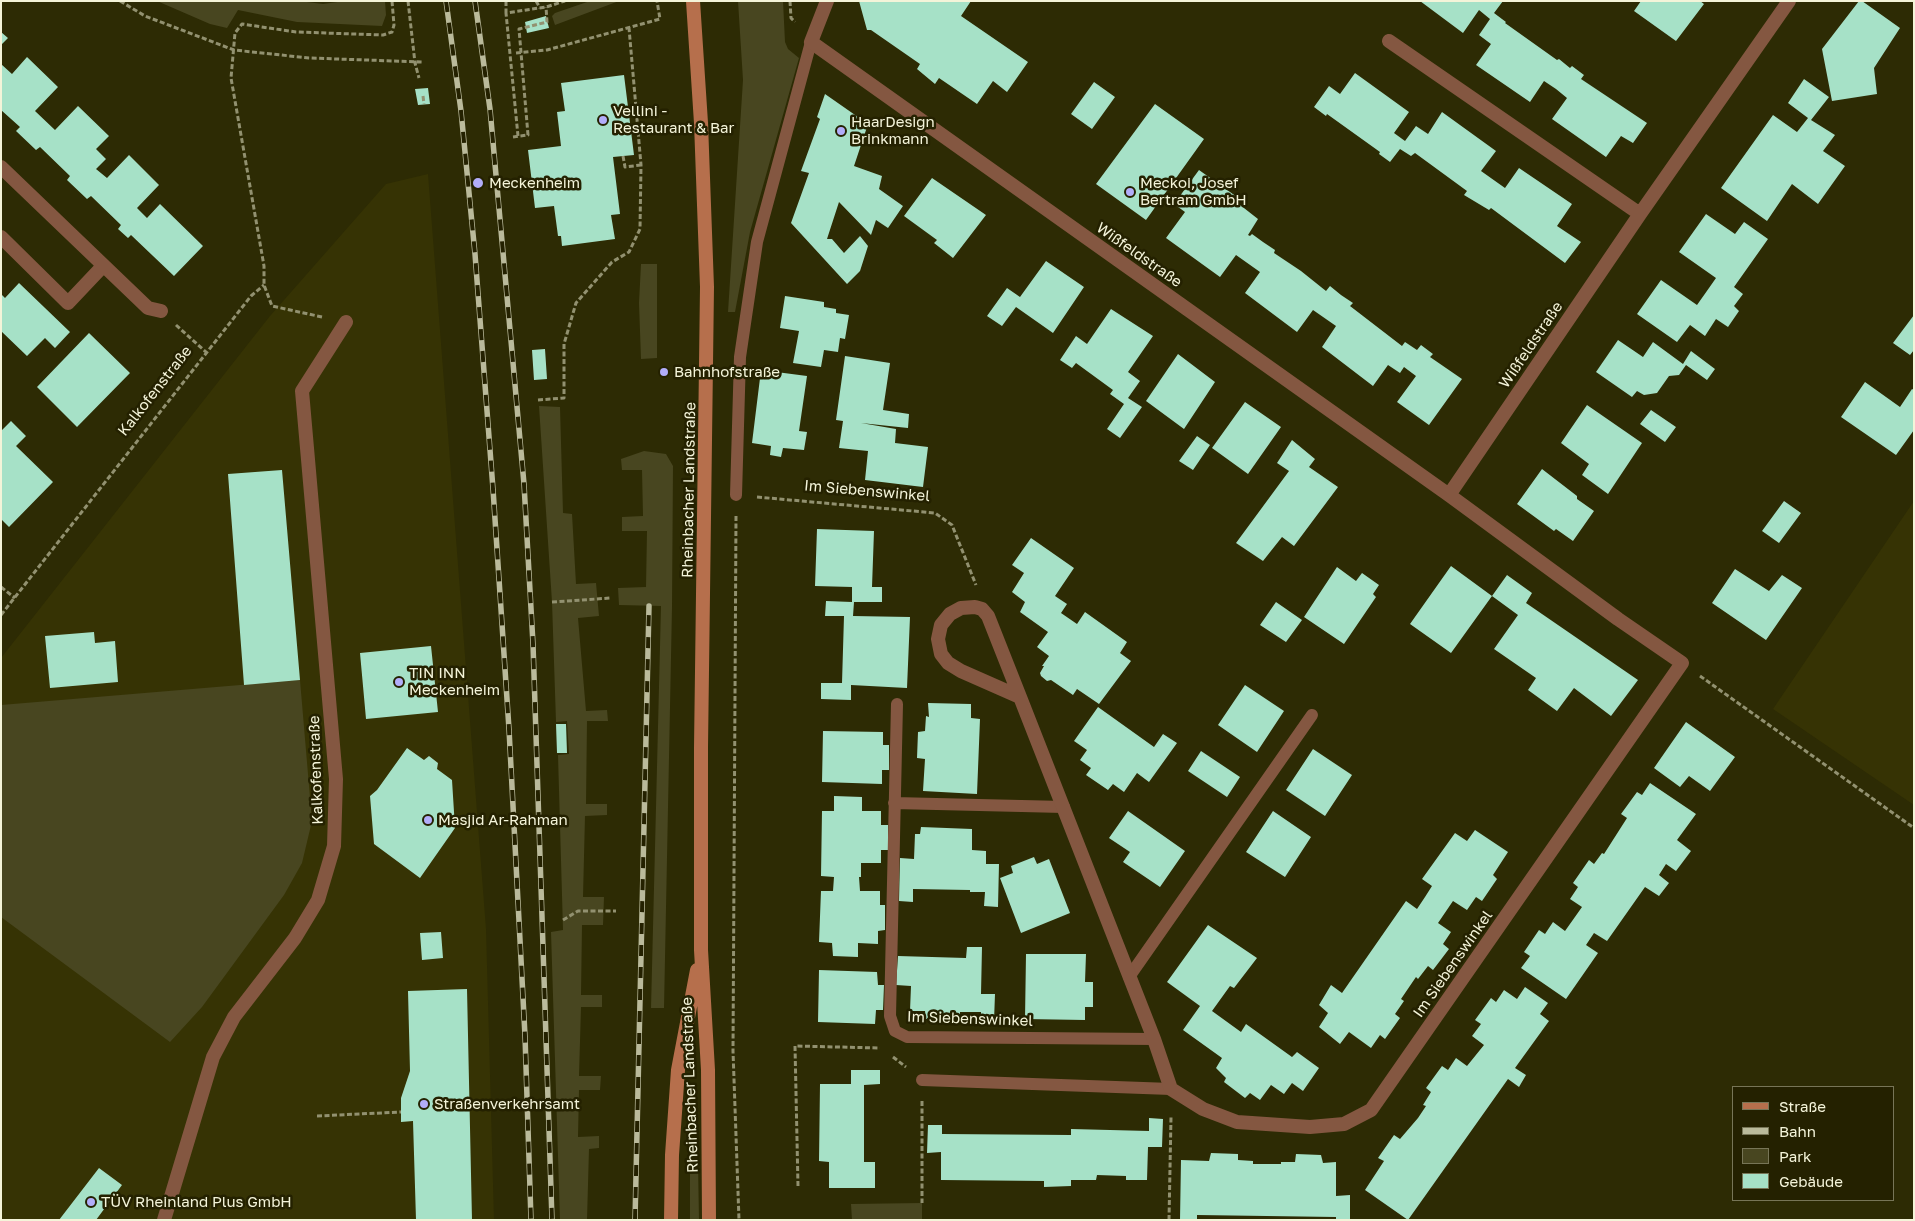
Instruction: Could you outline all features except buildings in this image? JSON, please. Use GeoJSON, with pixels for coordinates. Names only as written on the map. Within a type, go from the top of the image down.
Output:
{"type":"FeatureCollection","features":[{"type":"Feature","properties":{"kind":"main road","name":"Rheinbacher Landstraße"},"geometry":{"type":"LineString","coordinates":[[693,1],[702,123],[707,287],[701,747],[701,950],[708,1070],[710,1220]]}},
{"type":"Feature","properties":{"kind":"main road","name":"Rheinbacher Landstraße"},"geometry":{"type":"LineString","coordinates":[[671,1220],[672,1155],[678,1070],[701,950]]}},
{"type":"Feature","properties":{"kind":"street"},"geometry":{"type":"LineString","coordinates":[[811,42],[827,1]]}},
{"type":"Feature","properties":{"kind":"street","name":"Wißfeldstraße"},"geometry":{"type":"LineString","coordinates":[[1448,495],[1640,214],[1789,1]]}},
{"type":"Feature","properties":{"kind":"street"},"geometry":{"type":"LineString","coordinates":[[1389,41],[1640,214]]}},
{"type":"Feature","properties":{"kind":"street","name":"Wißfeldstraße"},"geometry":{"type":"LineString","coordinates":[[811,42],[1682,663]]}},
{"type":"Feature","properties":{"kind":"street"},"geometry":{"type":"LineString","coordinates":[[3,171],[148,308],[161,311]]}},
{"type":"Feature","properties":{"kind":"street"},"geometry":{"type":"LineString","coordinates":[[1,237],[68,303],[103,266]]}},
{"type":"Feature","properties":{"kind":"street","name":"Kalkofenstraße"},"geometry":{"type":"LineString","coordinates":[[164,1220],[213,1058],[234,1017],[295,938],[318,900],[334,846],[336,779],[302,391],[346,322]]}},
{"type":"Feature","properties":{"kind":"street"},"geometry":{"type":"LineString","coordinates":[[1020,697],[961,671],[948,663],[941,654],[938,639],[941,624],[950,614],[961,608],[974,607],[982,609],[988,616],[1064,807],[1154,1039],[1171,1089]]}},
{"type":"Feature","properties":{"kind":"street","name":"Im Siebenswinkel"},"geometry":{"type":"LineString","coordinates":[[1171,1089],[1203,1109],[1237,1122],[1310,1127],[1344,1124],[1371,1110],[1682,663]]}},
{"type":"Feature","properties":{"kind":"lane"},"geometry":{"type":"LineString","coordinates":[[736,495],[740,357],[757,242],[811,42]]}},
{"type":"Feature","properties":{"kind":"lane","name":"Im Siebenswinkel"},"geometry":{"type":"LineString","coordinates":[[897,704],[890,1016],[895,1031],[907,1037],[1154,1039]]}},
{"type":"Feature","properties":{"kind":"lane"},"geometry":{"type":"LineString","coordinates":[[1129,977],[1312,715]]}},
{"type":"Feature","properties":{"kind":"lane"},"geometry":{"type":"LineString","coordinates":[[894,803],[1064,807]]}},
{"type":"Feature","properties":{"kind":"lane","name":"Im Siebenswinkel"},"geometry":{"type":"LineString","coordinates":[[922,1080],[1171,1089]]}},
{"type":"Feature","properties":{"kind":"path"},"geometry":{"type":"LineString","coordinates":[[120,1],[145,16],[234,50],[309,58],[423,62]]}},
{"type":"Feature","properties":{"kind":"path"},"geometry":{"type":"LineString","coordinates":[[346,322],[272,306],[264,285],[264,266],[231,78],[234,33],[242,24],[296,32],[383,35],[392,32],[394,25],[392,1]]}},
{"type":"Feature","properties":{"kind":"path"},"geometry":{"type":"LineString","coordinates":[[408,1],[415,63],[419,78]]}},
{"type":"Feature","properties":{"kind":"path"},"geometry":{"type":"LineString","coordinates":[[506,1],[518,136]]}},
{"type":"Feature","properties":{"kind":"path"},"geometry":{"type":"LineString","coordinates":[[536,1],[540,8]]}},
{"type":"Feature","properties":{"kind":"path"},"geometry":{"type":"LineString","coordinates":[[506,13],[546,8],[565,1]]}},
{"type":"Feature","properties":{"kind":"path"},"geometry":{"type":"LineString","coordinates":[[519,53],[547,50],[660,19],[658,1]]}},
{"type":"Feature","properties":{"kind":"path"},"geometry":{"type":"LineString","coordinates":[[513,137],[528,135],[519,53],[519,29],[547,22],[546,8]]}},
{"type":"Feature","properties":{"kind":"path"},"geometry":{"type":"LineString","coordinates":[[538,400],[564,398],[564,344],[576,303],[612,262],[629,252],[640,228],[641,165],[629,28]]}},
{"type":"Feature","properties":{"kind":"path"},"geometry":{"type":"LineString","coordinates":[[423,96],[424,104]]}},
{"type":"Feature","properties":{"kind":"path"},"geometry":{"type":"LineString","coordinates":[[623,156],[625,167],[641,165]]}},
{"type":"Feature","properties":{"kind":"path","name":"Kalkofenstraße"},"geometry":{"type":"LineString","coordinates":[[1,615],[250,296],[264,285]]}},
{"type":"Feature","properties":{"kind":"path"},"geometry":{"type":"LineString","coordinates":[[161,311],[207,352]]}},
{"type":"Feature","properties":{"kind":"path"},"geometry":{"type":"LineString","coordinates":[[736,495],[733,1051],[740,1220]]}},
{"type":"Feature","properties":{"kind":"path","name":"Im Siebenswinkel"},"geometry":{"type":"LineString","coordinates":[[736,495],[935,513],[952,525],[988,616]]}},
{"type":"Feature","properties":{"kind":"path"},"geometry":{"type":"LineString","coordinates":[[1,587],[15,598]]}},
{"type":"Feature","properties":{"kind":"path"},"geometry":{"type":"LineString","coordinates":[[552,602],[611,598]]}},
{"type":"Feature","properties":{"kind":"path"},"geometry":{"type":"LineString","coordinates":[[1682,663],[1914,828]]}},
{"type":"Feature","properties":{"kind":"path"},"geometry":{"type":"LineString","coordinates":[[563,920],[578,911],[616,911]]}},
{"type":"Feature","properties":{"kind":"path"},"geometry":{"type":"LineString","coordinates":[[798,1186],[795,1046],[881,1048]]}},
{"type":"Feature","properties":{"kind":"path"},"geometry":{"type":"LineString","coordinates":[[888,1053],[922,1080],[922,1203]]}},
{"type":"Feature","properties":{"kind":"path"},"geometry":{"type":"LineString","coordinates":[[1169,1220],[1171,1089]]}},
{"type":"Feature","properties":{"kind":"path"},"geometry":{"type":"LineString","coordinates":[[317,1116],[401,1112]]}},
{"type":"Feature","properties":{"kind":"shaded area"},"geometry":{"type":"Polygon","coordinates":[[[428,174],[486,929],[494,1220],[1,1220],[1,658],[270,316],[386,184],[428,174]]]}},
{"type":"Feature","properties":{"kind":"shaded area"},"geometry":{"type":"Polygon","coordinates":[[[1914,501],[1914,805],[1773,709],[1914,501]]]}},
{"type":"Feature","properties":{"kind":"green space"},"geometry":{"type":"Polygon","coordinates":[[[157,1],[299,1],[323,4],[345,1],[385,1],[386,15],[382,26],[297,22],[238,10],[227,28],[210,24],[157,1]]]}},
{"type":"Feature","properties":{"kind":"green space"},"geometry":{"type":"Polygon","coordinates":[[[590,1],[619,1],[555,25],[552,16],[555,13],[590,1]]]}},
{"type":"Feature","properties":{"kind":"green space"},"geometry":{"type":"Polygon","coordinates":[[[738,1],[783,1],[785,42],[788,49],[799,58],[750,232],[735,312],[728,312],[743,80],[738,1]]]}},
{"type":"Feature","properties":{"kind":"green space"},"geometry":{"type":"Polygon","coordinates":[[[641,264],[657,264],[657,358],[641,359],[639,303],[641,264]]]}},
{"type":"Feature","properties":{"kind":"green space"},"geometry":{"type":"Polygon","coordinates":[[[539,406],[560,407],[563,513],[572,514],[576,584],[596,583],[599,616],[578,618],[586,711],[607,710],[608,721],[587,721],[586,804],[607,804],[607,815],[585,816],[583,897],[604,897],[603,925],[582,925],[581,995],[602,995],[602,1007],[581,1007],[579,1076],[601,1076],[600,1090],[579,1090],[578,1137],[599,1136],[599,1148],[589,1149],[587,1220],[560,1220],[551,932],[563,930],[558,755],[569,754],[567,721],[556,722],[552,602],[539,406]]]}},
{"type":"Feature","properties":{"kind":"green space"},"geometry":{"type":"Polygon","coordinates":[[[644,451],[666,454],[673,466],[664,1008],[651,1008],[661,606],[619,605],[618,588],[646,587],[647,531],[622,531],[622,517],[643,516],[642,470],[622,470],[621,459],[644,451]]]}},
{"type":"Feature","properties":{"kind":"green space"},"geometry":{"type":"Polygon","coordinates":[[[300,680],[312,821],[302,863],[284,895],[202,1007],[170,1042],[1,917],[1,705],[300,680]]]}},
{"type":"Feature","properties":{"kind":"green space"},"geometry":{"type":"Polygon","coordinates":[[[698,1163],[699,1220],[690,1220],[690,1164],[698,1163]]]}},
{"type":"Feature","properties":{"kind":"green space"},"geometry":{"type":"Polygon","coordinates":[[[922,1203],[922,1220],[852,1220],[851,1204],[922,1203]]]}},
{"type":"Feature","properties":{"kind":"railway"},"geometry":{"type":"LineString","coordinates":[[446,1],[461,111],[475,254],[493,489],[509,729],[525,1036],[531,1220]]}},
{"type":"Feature","properties":{"kind":"railway"},"geometry":{"type":"LineString","coordinates":[[475,1],[490,109],[524,484],[533,644],[552,1220]]}},
{"type":"Feature","properties":{"kind":"railway"},"geometry":{"type":"LineString","coordinates":[[635,1220],[649,606]]}},
{"type":"Feature","properties":{"kind":"place","name":"Vellini - Restaurant & Bar"},"geometry":{"type":"Point","coordinates":[603,120]}},
{"type":"Feature","properties":{"kind":"place","name":"HaarDesign Brinkmann"},"geometry":{"type":"Point","coordinates":[841,131]}},
{"type":"Feature","properties":{"kind":"place","name":"Meckenheim"},"geometry":{"type":"Point","coordinates":[478,183]}},
{"type":"Feature","properties":{"kind":"place","name":"Meckoi, Josef Bertram GmbH"},"geometry":{"type":"Point","coordinates":[1130,192]}},
{"type":"Feature","properties":{"kind":"place","name":"Bahnhofstraße"},"geometry":{"type":"Point","coordinates":[664,372]}},
{"type":"Feature","properties":{"kind":"place","name":"TIN INN Meckenheim"},"geometry":{"type":"Point","coordinates":[399,682]}},
{"type":"Feature","properties":{"kind":"place","name":"Masjid Ar-Rahman"},"geometry":{"type":"Point","coordinates":[428,820]}},
{"type":"Feature","properties":{"kind":"place","name":"Straßenverkehrsamt"},"geometry":{"type":"Point","coordinates":[424,1104]}},
{"type":"Feature","properties":{"kind":"place","name":"TÜV Rheinland Plus GmbH"},"geometry":{"type":"Point","coordinates":[91,1202]}}]}
